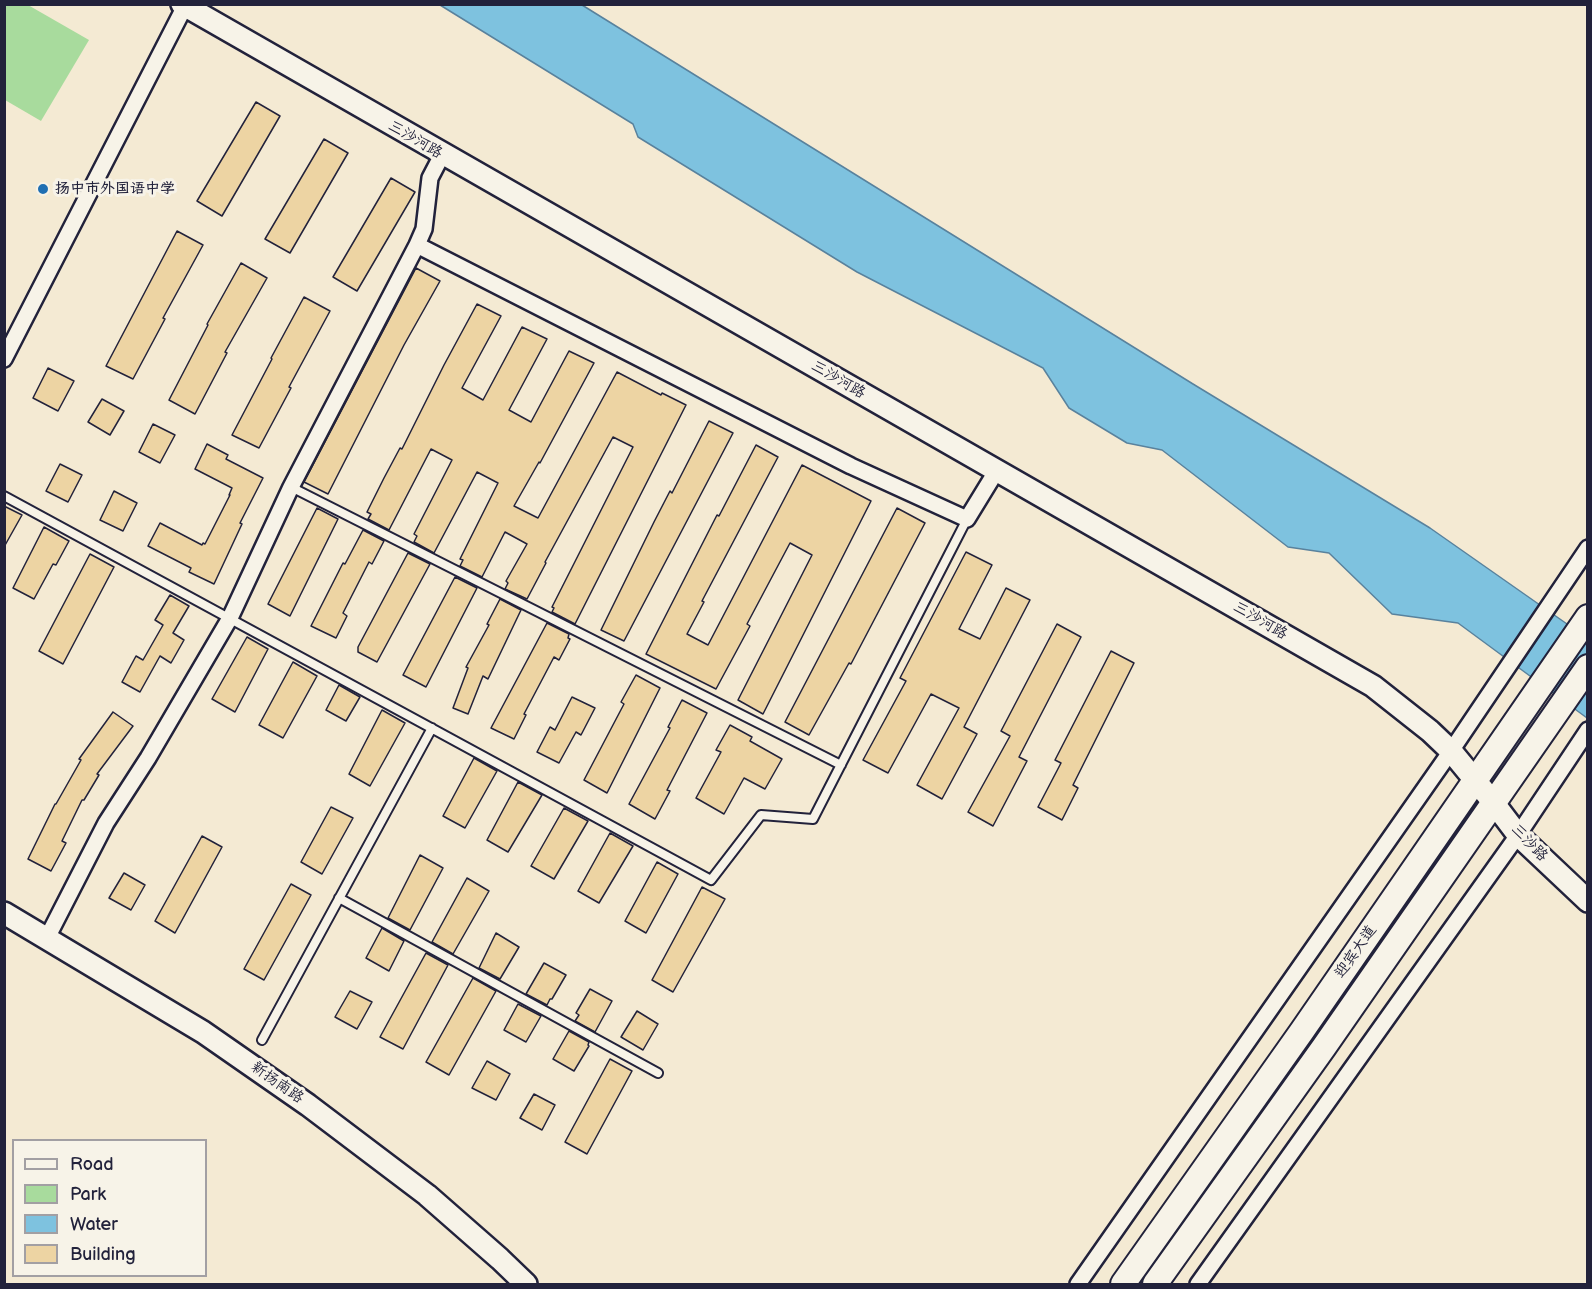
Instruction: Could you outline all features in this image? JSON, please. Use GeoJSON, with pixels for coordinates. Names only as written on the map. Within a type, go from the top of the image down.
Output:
{"type":"FeatureCollection","features":[{"type":"Feature","properties":{"kind":"main road","name":"迎宾大道"},"geometry":{"type":"LineString","coordinates":[[1123,1284],[1302,1031],[1586,620]]}},
{"type":"Feature","properties":{"kind":"main road","name":"迎宾大道"},"geometry":{"type":"LineString","coordinates":[[1155,1284],[1324,1047],[1587,667]]}},
{"type":"Feature","properties":{"kind":"main road"},"geometry":{"type":"LineString","coordinates":[[1302,1031],[1324,1047]]}},
{"type":"Feature","properties":{"kind":"street","name":"三沙河路"},"geometry":{"type":"LineString","coordinates":[[184,5],[442,155],[1374,687],[1430,731],[1475,780]]}},
{"type":"Feature","properties":{"kind":"street"},"geometry":{"type":"LineString","coordinates":[[4,359],[184,5]]}},
{"type":"Feature","properties":{"kind":"street"},"geometry":{"type":"LineString","coordinates":[[47,938],[106,823],[148,758],[230,618],[291,487],[424,229],[430,178],[442,155]]}},
{"type":"Feature","properties":{"kind":"street"},"geometry":{"type":"LineString","coordinates":[[417,244],[851,466],[967,519],[997,470]]}},
{"type":"Feature","properties":{"kind":"street"},"geometry":{"type":"LineString","coordinates":[[1078,1284],[1450,751],[1587,548]]}},
{"type":"Feature","properties":{"kind":"street"},"geometry":{"type":"LineString","coordinates":[[1198,1284],[1518,835],[1584,735]]}},
{"type":"Feature","properties":{"kind":"street","name":"三沙路"},"geometry":{"type":"LineString","coordinates":[[1475,780],[1518,835],[1587,901]]}},
{"type":"Feature","properties":{"kind":"street","name":"新扬南路"},"geometry":{"type":"LineString","coordinates":[[4,914],[202,1032],[308,1105],[427,1196],[526,1284]]}},
{"type":"Feature","properties":{"kind":"lane"},"geometry":{"type":"LineString","coordinates":[[291,487],[841,765]]}},
{"type":"Feature","properties":{"kind":"lane"},"geometry":{"type":"LineString","coordinates":[[4,496],[711,880],[761,815],[813,819],[967,519]]}},
{"type":"Feature","properties":{"kind":"lane"},"geometry":{"type":"LineString","coordinates":[[262,1040],[432,728]]}},
{"type":"Feature","properties":{"kind":"lane"},"geometry":{"type":"LineString","coordinates":[[339,898],[658,1073]]}},
{"type":"Feature","properties":{"kind":"green space"},"geometry":{"type":"Polygon","coordinates":[[[5,4],[28,5],[89,40],[41,121],[5,100],[5,4]]]}},
{"type":"Feature","properties":{"kind":"water"},"geometry":{"type":"Polygon","coordinates":[[[440,5],[582,5],[1193,384],[1430,528],[1587,638],[1587,718],[1458,623],[1392,614],[1329,553],[1288,547],[1162,450],[1127,443],[1069,408],[1043,368],[857,272],[638,137],[633,124],[440,5]]]}},
{"type":"Feature","properties":{"kind":"building"},"geometry":{"type":"Polygon","coordinates":[[[256,102],[280,116],[222,216],[197,201],[256,102]]]}},
{"type":"Feature","properties":{"kind":"building"},"geometry":{"type":"Polygon","coordinates":[[[324,139],[348,153],[290,253],[265,239],[324,139]]]}},
{"type":"Feature","properties":{"kind":"building"},"geometry":{"type":"Polygon","coordinates":[[[391,178],[415,192],[357,291],[333,277],[391,178]]]}},
{"type":"Feature","properties":{"kind":"building"},"geometry":{"type":"Polygon","coordinates":[[[177,231],[203,245],[133,379],[106,366],[177,231]]]}},
{"type":"Feature","properties":{"kind":"building"},"geometry":{"type":"Polygon","coordinates":[[[241,263],[267,278],[225,352],[227,353],[195,414],[169,400],[241,263]]]}},
{"type":"Feature","properties":{"kind":"building"},"geometry":{"type":"Polygon","coordinates":[[[416,268],[440,281],[404,345],[328,494],[304,482],[416,268]]]}},
{"type":"Feature","properties":{"kind":"building"},"geometry":{"type":"Polygon","coordinates":[[[304,297],[330,311],[259,448],[232,435],[304,297]]]}},
{"type":"Feature","properties":{"kind":"building"},"geometry":{"type":"Polygon","coordinates":[[[477,304],[501,316],[462,388],[483,400],[522,327],[547,339],[509,410],[531,422],[569,351],[594,363],[514,506],[538,518],[617,372],[686,405],[575,624],[552,612],[554,608],[552,607],[633,447],[613,437],[527,599],[505,589],[508,583],[506,581],[527,544],[505,532],[482,577],[460,566],[463,560],[460,559],[498,483],[477,472],[434,553],[414,542],[417,536],[414,534],[452,460],[431,449],[389,530],[368,519],[371,514],[367,512],[384,478],[400,448],[402,449],[477,304]]]}},
{"type":"Feature","properties":{"kind":"building"},"geometry":{"type":"Polygon","coordinates":[[[48,368],[74,381],[58,411],[33,398],[48,368]]]}},
{"type":"Feature","properties":{"kind":"building"},"geometry":{"type":"Polygon","coordinates":[[[102,399],[124,411],[110,435],[88,422],[102,399]]]}},
{"type":"Feature","properties":{"kind":"building"},"geometry":{"type":"Polygon","coordinates":[[[709,421],[733,433],[624,641],[601,630],[670,491],[672,493],[709,421]]]}},
{"type":"Feature","properties":{"kind":"building"},"geometry":{"type":"Polygon","coordinates":[[[153,424],[175,435],[160,463],[139,452],[153,424]]]}},
{"type":"Feature","properties":{"kind":"building"},"geometry":{"type":"Polygon","coordinates":[[[207,444],[228,455],[226,459],[263,478],[240,523],[242,524],[214,584],[189,572],[191,568],[148,546],[160,523],[202,545],[205,544],[232,488],[195,469],[207,444]]]}},
{"type":"Feature","properties":{"kind":"building"},"geometry":{"type":"Polygon","coordinates":[[[756,445],[778,457],[687,634],[708,645],[802,465],[871,501],[763,714],[738,700],[812,555],[790,543],[747,624],[750,626],[716,689],[646,654],[717,515],[719,516],[756,445]]]}},
{"type":"Feature","properties":{"kind":"building"},"geometry":{"type":"Polygon","coordinates":[[[60,464],[82,475],[68,502],[46,491],[60,464]]]}},
{"type":"Feature","properties":{"kind":"building"},"geometry":{"type":"Polygon","coordinates":[[[114,491],[137,503],[123,531],[100,520],[114,491]]]}},
{"type":"Feature","properties":{"kind":"building"},"geometry":{"type":"Polygon","coordinates":[[[4,506],[22,515],[4,547],[4,506]]]}},
{"type":"Feature","properties":{"kind":"building"},"geometry":{"type":"Polygon","coordinates":[[[317,508],[338,519],[290,616],[268,604],[317,508]]]}},
{"type":"Feature","properties":{"kind":"building"},"geometry":{"type":"Polygon","coordinates":[[[897,508],[925,523],[851,664],[849,663],[809,735],[785,722],[897,508]]]}},
{"type":"Feature","properties":{"kind":"building"},"geometry":{"type":"Polygon","coordinates":[[[44,527],[69,541],[56,565],[53,564],[34,599],[13,588],[44,527]]]}},
{"type":"Feature","properties":{"kind":"building"},"geometry":{"type":"Polygon","coordinates":[[[363,530],[384,541],[372,564],[369,562],[343,613],[347,616],[336,638],[311,626],[343,563],[345,564],[363,530]]]}},
{"type":"Feature","properties":{"kind":"building"},"geometry":{"type":"Polygon","coordinates":[[[966,552],[992,565],[959,629],[980,639],[1006,588],[1030,600],[964,727],[977,734],[942,799],[917,785],[959,708],[931,694],[888,773],[863,760],[906,681],[900,678],[966,552]]]}},
{"type":"Feature","properties":{"kind":"building"},"geometry":{"type":"Polygon","coordinates":[[[408,553],[430,564],[377,662],[358,652],[358,647],[408,553]]]}},
{"type":"Feature","properties":{"kind":"building"},"geometry":{"type":"Polygon","coordinates":[[[90,554],[114,567],[63,664],[39,651],[90,554]]]}},
{"type":"Feature","properties":{"kind":"building"},"geometry":{"type":"Polygon","coordinates":[[[455,577],[477,588],[426,687],[403,675],[455,577]]]}},
{"type":"Feature","properties":{"kind":"building"},"geometry":{"type":"Polygon","coordinates":[[[170,595],[189,606],[173,633],[184,640],[171,663],[160,656],[140,692],[122,682],[136,656],[143,660],[163,625],[155,620],[170,595]]]}},
{"type":"Feature","properties":{"kind":"building"},"geometry":{"type":"Polygon","coordinates":[[[500,599],[521,610],[488,679],[483,676],[468,714],[453,708],[468,668],[466,667],[500,599]]]}},
{"type":"Feature","properties":{"kind":"building"},"geometry":{"type":"Polygon","coordinates":[[[547,623],[569,634],[570,639],[559,660],[554,657],[524,714],[526,715],[514,739],[491,728],[547,623]]]}},
{"type":"Feature","properties":{"kind":"building"},"geometry":{"type":"Polygon","coordinates":[[[1057,624],[1081,637],[1019,757],[1027,761],[993,826],[968,812],[1010,736],[1001,731],[1057,624]]]}},
{"type":"Feature","properties":{"kind":"building"},"geometry":{"type":"Polygon","coordinates":[[[247,637],[268,649],[235,712],[212,699],[247,637]]]}},
{"type":"Feature","properties":{"kind":"building"},"geometry":{"type":"Polygon","coordinates":[[[1111,651],[1134,663],[1073,785],[1078,788],[1062,820],[1038,807],[1061,763],[1055,760],[1111,651]]]}},
{"type":"Feature","properties":{"kind":"building"},"geometry":{"type":"Polygon","coordinates":[[[293,662],[317,676],[283,738],[259,725],[293,662]]]}},
{"type":"Feature","properties":{"kind":"building"},"geometry":{"type":"Polygon","coordinates":[[[636,675],[660,688],[607,793],[584,780],[624,704],[621,702],[636,675]]]}},
{"type":"Feature","properties":{"kind":"building"},"geometry":{"type":"Polygon","coordinates":[[[339,685],[360,697],[346,721],[326,710],[339,685]]]}},
{"type":"Feature","properties":{"kind":"building"},"geometry":{"type":"Polygon","coordinates":[[[572,697],[595,708],[581,735],[576,732],[559,763],[537,752],[550,727],[555,730],[572,697]]]}},
{"type":"Feature","properties":{"kind":"building"},"geometry":{"type":"Polygon","coordinates":[[[682,700],[707,713],[667,790],[670,791],[655,819],[629,804],[670,728],[668,727],[682,700]]]}},
{"type":"Feature","properties":{"kind":"building"},"geometry":{"type":"Polygon","coordinates":[[[382,710],[405,723],[370,786],[349,774],[382,710]]]}},
{"type":"Feature","properties":{"kind":"building"},"geometry":{"type":"Polygon","coordinates":[[[113,712],[133,726],[97,774],[99,775],[82,800],[62,841],[66,843],[51,871],[28,859],[55,804],[81,760],[79,759],[113,712]]]}},
{"type":"Feature","properties":{"kind":"building"},"geometry":{"type":"Polygon","coordinates":[[[730,725],[752,737],[750,741],[782,759],[765,789],[744,778],[724,814],[696,798],[721,752],[716,750],[730,725]]]}},
{"type":"Feature","properties":{"kind":"building"},"geometry":{"type":"Polygon","coordinates":[[[474,758],[497,771],[465,828],[443,816],[474,758]]]}},
{"type":"Feature","properties":{"kind":"building"},"geometry":{"type":"Polygon","coordinates":[[[518,782],[542,795],[508,852],[487,840],[518,782]]]}},
{"type":"Feature","properties":{"kind":"building"},"geometry":{"type":"Polygon","coordinates":[[[331,807],[353,818],[322,874],[301,862],[331,807]]]}},
{"type":"Feature","properties":{"kind":"building"},"geometry":{"type":"Polygon","coordinates":[[[564,808],[588,821],[554,879],[531,866],[564,808]]]}},
{"type":"Feature","properties":{"kind":"building"},"geometry":{"type":"Polygon","coordinates":[[[610,833],[633,846],[599,903],[578,891],[610,833]]]}},
{"type":"Feature","properties":{"kind":"building"},"geometry":{"type":"Polygon","coordinates":[[[202,836],[222,847],[175,933],[155,921],[202,836]]]}},
{"type":"Feature","properties":{"kind":"building"},"geometry":{"type":"Polygon","coordinates":[[[420,855],[443,868],[410,930],[388,918],[420,855]]]}},
{"type":"Feature","properties":{"kind":"building"},"geometry":{"type":"Polygon","coordinates":[[[657,862],[678,874],[646,933],[625,921],[657,862]]]}},
{"type":"Feature","properties":{"kind":"building"},"geometry":{"type":"Polygon","coordinates":[[[124,873],[145,885],[131,910],[109,898],[124,873]]]}},
{"type":"Feature","properties":{"kind":"building"},"geometry":{"type":"Polygon","coordinates":[[[467,878],[489,891],[453,954],[432,942],[467,878]]]}},
{"type":"Feature","properties":{"kind":"building"},"geometry":{"type":"Polygon","coordinates":[[[291,884],[311,895],[264,980],[244,969],[291,884]]]}},
{"type":"Feature","properties":{"kind":"building"},"geometry":{"type":"Polygon","coordinates":[[[702,887],[725,899],[673,992],[652,980],[702,887]]]}},
{"type":"Feature","properties":{"kind":"building"},"geometry":{"type":"Polygon","coordinates":[[[382,928],[404,941],[389,971],[366,958],[382,928]]]}},
{"type":"Feature","properties":{"kind":"building"},"geometry":{"type":"Polygon","coordinates":[[[496,933],[519,947],[500,979],[479,968],[496,933]]]}},
{"type":"Feature","properties":{"kind":"building"},"geometry":{"type":"Polygon","coordinates":[[[426,953],[448,965],[403,1049],[380,1037],[426,953]]]}},
{"type":"Feature","properties":{"kind":"building"},"geometry":{"type":"Polygon","coordinates":[[[544,963],[566,975],[547,1005],[526,994],[544,963]]]}},
{"type":"Feature","properties":{"kind":"building"},"geometry":{"type":"Polygon","coordinates":[[[473,978],[496,991],[449,1075],[426,1062],[473,978]]]}},
{"type":"Feature","properties":{"kind":"building"},"geometry":{"type":"Polygon","coordinates":[[[590,989],[612,1001],[595,1032],[575,1021],[579,1015],[576,1013],[590,989]]]}},
{"type":"Feature","properties":{"kind":"building"},"geometry":{"type":"Polygon","coordinates":[[[350,991],[372,1002],[357,1029],[335,1017],[350,991]]]}},
{"type":"Feature","properties":{"kind":"building"},"geometry":{"type":"Polygon","coordinates":[[[518,1004],[541,1016],[526,1042],[504,1030],[518,1004]]]}},
{"type":"Feature","properties":{"kind":"building"},"geometry":{"type":"Polygon","coordinates":[[[637,1011],[658,1024],[643,1050],[621,1037],[637,1011]]]}},
{"type":"Feature","properties":{"kind":"building"},"geometry":{"type":"Polygon","coordinates":[[[569,1031],[589,1042],[589,1046],[574,1071],[553,1059],[569,1031]]]}},
{"type":"Feature","properties":{"kind":"building"},"geometry":{"type":"Polygon","coordinates":[[[610,1059],[632,1071],[587,1154],[565,1142],[610,1059]]]}},
{"type":"Feature","properties":{"kind":"building"},"geometry":{"type":"Polygon","coordinates":[[[487,1061],[510,1074],[496,1100],[472,1088],[487,1061]]]}},
{"type":"Feature","properties":{"kind":"building"},"geometry":{"type":"Polygon","coordinates":[[[534,1094],[555,1105],[542,1130],[520,1118],[534,1094]]]}},
{"type":"Feature","properties":{"kind":"place","name":"扬中市外国语中学"},"geometry":{"type":"Point","coordinates":[43,189]}}]}
